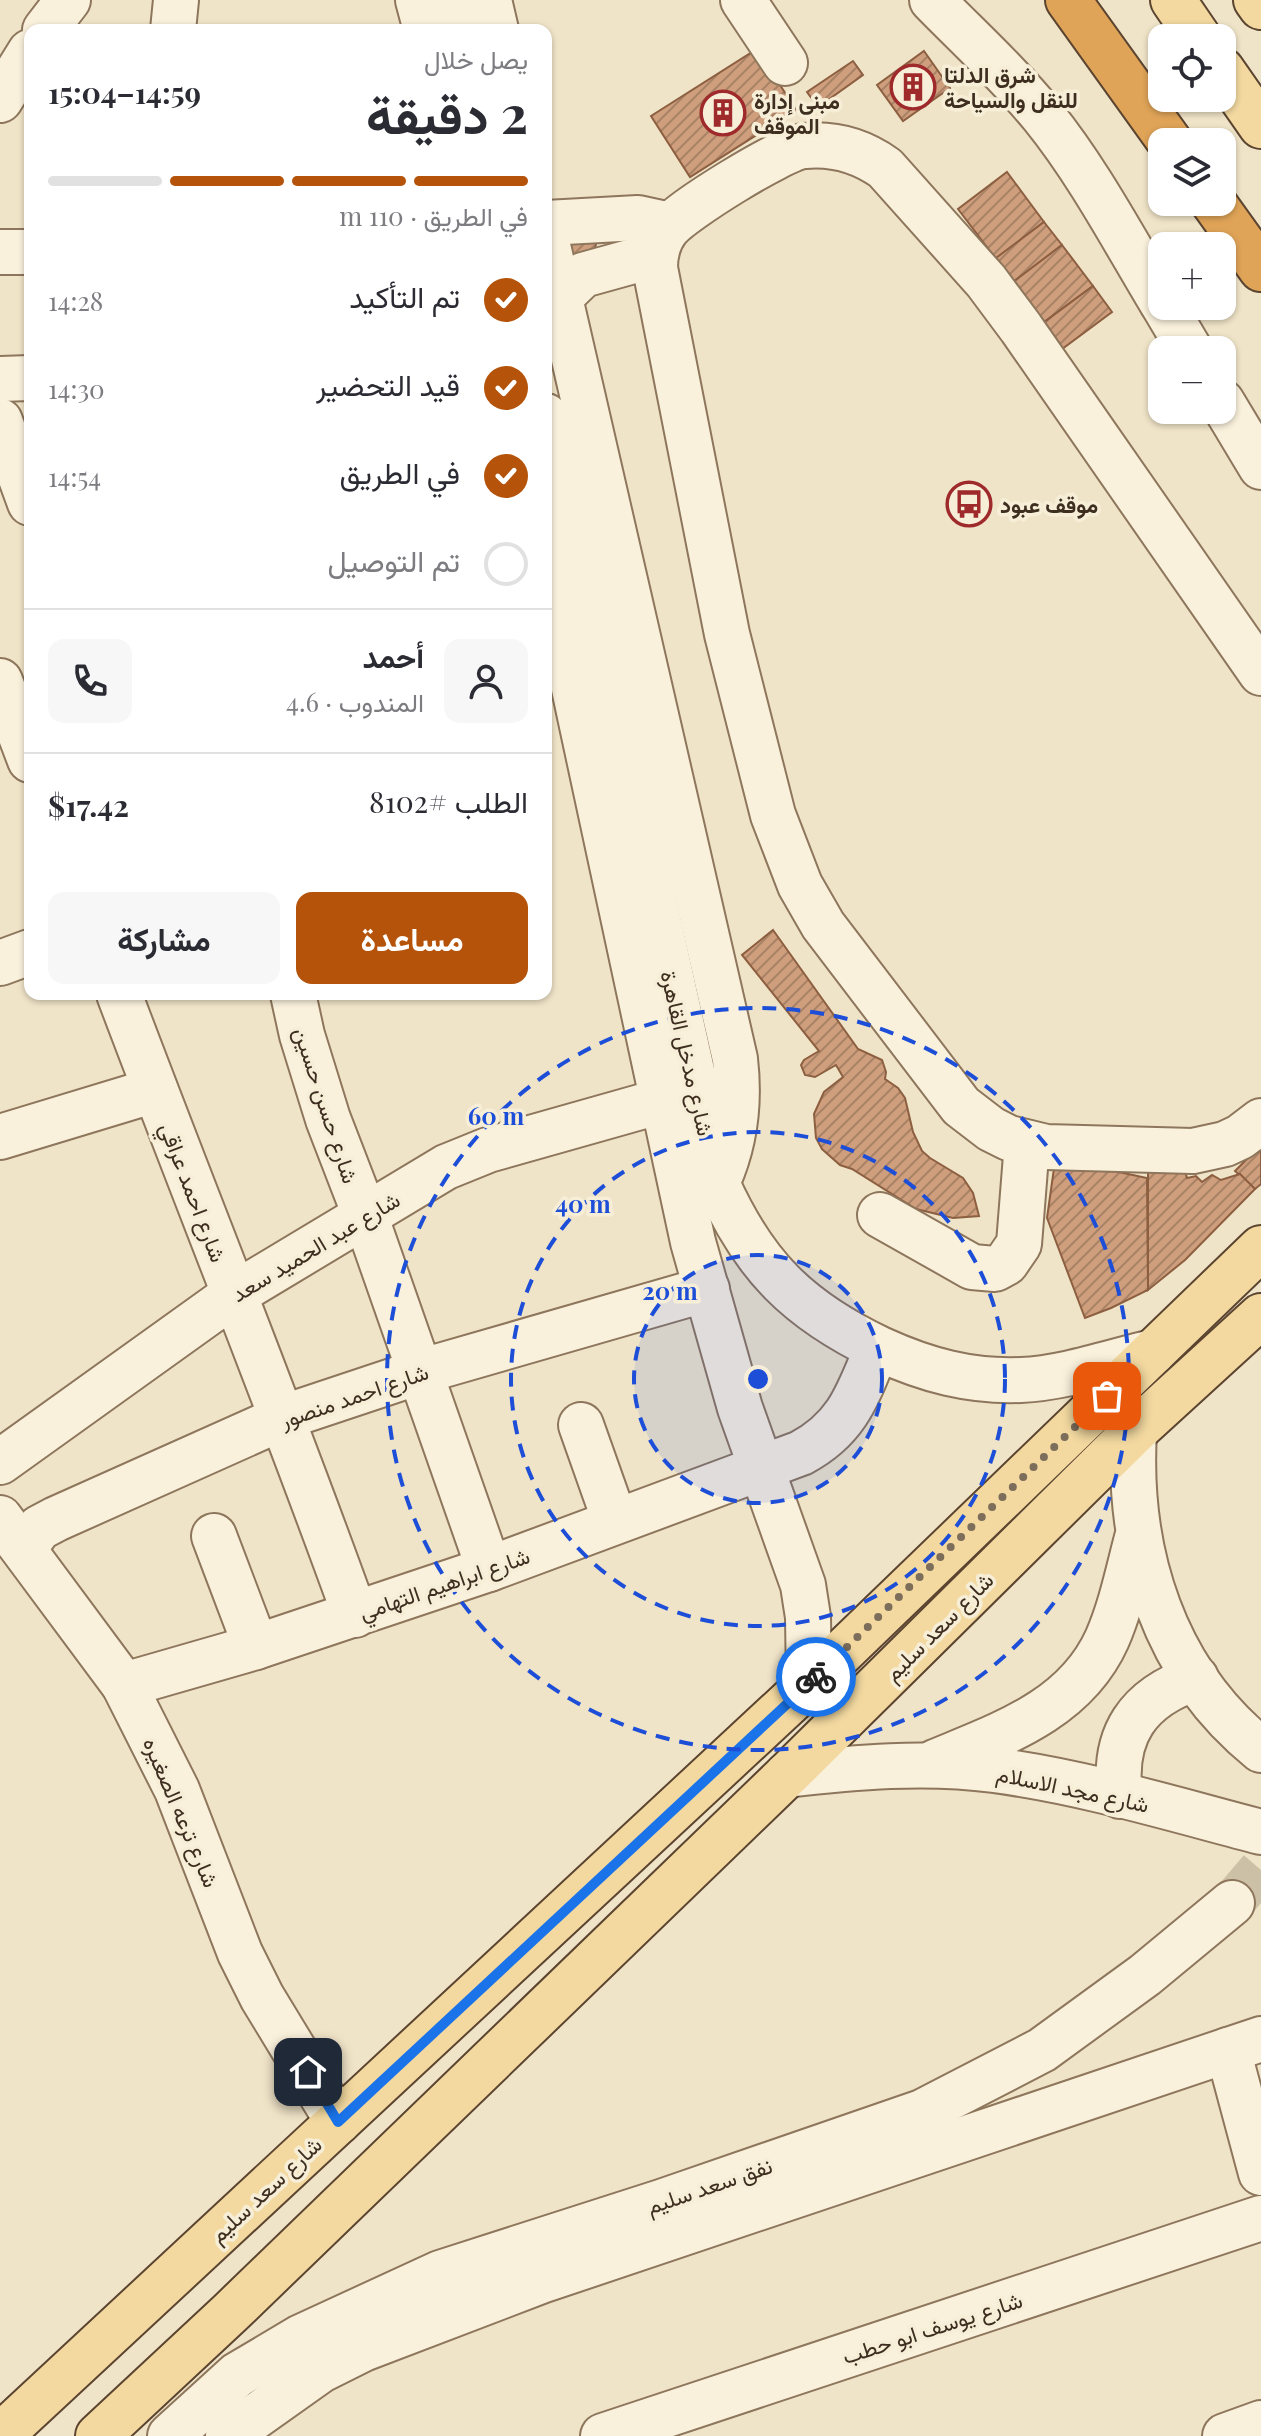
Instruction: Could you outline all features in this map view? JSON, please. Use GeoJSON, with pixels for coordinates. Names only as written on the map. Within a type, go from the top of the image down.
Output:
{"type":"FeatureCollection","features":[{"type":"Feature","properties":{"kind":"highway"},"geometry":{"type":"LineString","coordinates":[[1068,0],[1160,128]]}},
{"type":"Feature","properties":{"kind":"highway"},"geometry":{"type":"LineString","coordinates":[[1223,216],[1261,269]]}},
{"type":"Feature","properties":{"kind":"main road"},"geometry":{"type":"LineString","coordinates":[[1173,0],[1189,24]]}},
{"type":"Feature","properties":{"kind":"main road"},"geometry":{"type":"LineString","coordinates":[[1256,0],[1261,7]]}},
{"type":"Feature","properties":{"kind":"main road"},"geometry":{"type":"LineString","coordinates":[[1236,90],[1261,126]]}},
{"type":"Feature","properties":{"kind":"main road","name":"شارع سعد سليم"},"geometry":{"type":"LineString","coordinates":[[0,2436],[809,1684],[1261,1248]]}},
{"type":"Feature","properties":{"kind":"main road","name":"شارع سعد سليم"},"geometry":{"type":"LineString","coordinates":[[98,2436],[230,2313],[787,1775],[1134,1432],[1261,1316]]}},
{"type":"Feature","properties":{"kind":"street"},"geometry":{"type":"LineString","coordinates":[[50,24],[68,0]]}},
{"type":"Feature","properties":{"kind":"street"},"geometry":{"type":"LineString","coordinates":[[174,24],[176,0]]}},
{"type":"Feature","properties":{"kind":"street"},"geometry":{"type":"LineString","coordinates":[[418,0],[424,24]]}},
{"type":"Feature","properties":{"kind":"street"},"geometry":{"type":"LineString","coordinates":[[454,0],[460,24]]}},
{"type":"Feature","properties":{"kind":"street"},"geometry":{"type":"LineString","coordinates":[[489,0],[495,24]]}},
{"type":"Feature","properties":{"kind":"street"},"geometry":{"type":"LineString","coordinates":[[743,0],[785,63]]}},
{"type":"Feature","properties":{"kind":"street"},"geometry":{"type":"LineString","coordinates":[[932,0],[1044,117],[1075,159],[1148,280]]}},
{"type":"Feature","properties":{"kind":"street"},"geometry":{"type":"LineString","coordinates":[[560,297],[583,275],[663,240],[748,173],[789,149],[816,146],[844,148],[872,159],[885,168],[986,281],[1261,673]]}},
{"type":"Feature","properties":{"kind":"street"},"geometry":{"type":"LineString","coordinates":[[552,223],[638,218],[663,240]]}},
{"type":"Feature","properties":{"kind":"street"},"geometry":{"type":"LineString","coordinates":[[663,240],[660,297],[731,650],[773,815],[812,907],[835,942],[961,1106],[991,1129],[1046,1147],[1193,1151],[1225,1144],[1261,1121]]}},
{"type":"Feature","properties":{"kind":"street"},"geometry":{"type":"LineString","coordinates":[[0,252],[24,252]]}},
{"type":"Feature","properties":{"kind":"street"},"geometry":{"type":"LineString","coordinates":[[552,263],[610,605]]}},
{"type":"Feature","properties":{"kind":"street"},"geometry":{"type":"LineString","coordinates":[[0,379],[24,378]]}},
{"type":"Feature","properties":{"kind":"street"},"geometry":{"type":"LineString","coordinates":[[0,421],[24,487]]}},
{"type":"Feature","properties":{"kind":"street"},"geometry":{"type":"LineString","coordinates":[[1235,424],[1261,467]]}},
{"type":"Feature","properties":{"kind":"street","name":"شارع مدخل القاهرة"},"geometry":{"type":"LineString","coordinates":[[552,434],[610,605],[717,1183],[748,1243],[769,1270],[818,1316],[877,1348],[934,1371],[994,1380],[1055,1375],[1153,1352]]}},
{"type":"Feature","properties":{"kind":"street","name":"شارع مدخل القاهرة"},"geometry":{"type":"LineString","coordinates":[[552,593],[665,1100],[682,1195],[760,1467],[803,1585],[808,1617],[809,1684]]}},
{"type":"Feature","properties":{"kind":"street"},"geometry":{"type":"LineString","coordinates":[[9,691],[24,740]]}},
{"type":"Feature","properties":{"kind":"street"},"geometry":{"type":"LineString","coordinates":[[0,963],[24,954]]}},
{"type":"Feature","properties":{"kind":"street","name":"شارع احمد عراقي"},"geometry":{"type":"LineString","coordinates":[[121,1000],[233,1295],[284,1417],[355,1615]]}},
{"type":"Feature","properties":{"kind":"street","name":"شارع حسن حسين"},"geometry":{"type":"LineString","coordinates":[[294,1000],[328,1119],[365,1215],[489,1569]]}},
{"type":"Feature","properties":{"kind":"street"},"geometry":{"type":"LineString","coordinates":[[0,1137],[155,1090]]}},
{"type":"Feature","properties":{"kind":"street","name":"شارع عبد الحميد سعد"},"geometry":{"type":"LineString","coordinates":[[0,1462],[233,1295],[467,1157],[665,1100]]}},
{"type":"Feature","properties":{"kind":"street"},"geometry":{"type":"LineString","coordinates":[[880,1215],[972,1267],[995,1269],[1006,1263],[1019,1244],[1027,1143]]}},
{"type":"Feature","properties":{"kind":"street","name":"شارع احمد منصور"},"geometry":{"type":"LineString","coordinates":[[12,1533],[39,1528],[284,1417],[419,1372],[707,1289]]}},
{"type":"Feature","properties":{"kind":"street","name":"شارع ابراهيم التهامي"},"geometry":{"type":"LineString","coordinates":[[124,1685],[355,1615],[489,1569],[801,1453],[835,1430],[857,1396],[877,1348]]}},
{"type":"Feature","properties":{"kind":"street"},"geometry":{"type":"LineString","coordinates":[[581,1425],[615,1521]]}},
{"type":"Feature","properties":{"kind":"street"},"geometry":{"type":"LineString","coordinates":[[1134,1432],[1133,1502],[1137,1536],[1159,1611],[1196,1678],[1224,1715],[1261,1750]]}},
{"type":"Feature","properties":{"kind":"street","name":"شارع ترعه الصغيره"},"geometry":{"type":"LineString","coordinates":[[12,1533],[124,1685],[177,1790],[240,1953],[262,1997],[338,2122]]}},
{"type":"Feature","properties":{"kind":"street"},"geometry":{"type":"LineString","coordinates":[[214,1536],[256,1647]]}},
{"type":"Feature","properties":{"kind":"street"},"geometry":{"type":"LineString","coordinates":[[926,1766],[1029,1721],[1066,1695],[1089,1670],[1106,1641],[1118,1609],[1137,1536]]}},
{"type":"Feature","properties":{"kind":"street"},"geometry":{"type":"LineString","coordinates":[[1120,1796],[1117,1774],[1120,1752],[1133,1722],[1155,1696],[1174,1685],[1196,1678]]}},
{"type":"Feature","properties":{"kind":"street","name":"شارع مجد الاسلام"},"geometry":{"type":"LineString","coordinates":[[787,1775],[864,1767],[926,1766],[991,1770],[1057,1780],[1261,1832]]}},
{"type":"Feature","properties":{"kind":"street","name":"نفق سعد سليم"},"geometry":{"type":"LineString","coordinates":[[170,2436],[237,2375],[301,2337],[440,2273],[661,2202],[922,2112],[1042,2050],[1145,1975],[1232,1903]]}},
{"type":"Feature","properties":{"kind":"street"},"geometry":{"type":"LineString","coordinates":[[228,2436],[268,2420],[321,2370],[363,2349],[541,2281],[1245,2044],[1261,2173]]}},
{"type":"Feature","properties":{"kind":"street","name":"شارع يوسف ابو حطب"},"geometry":{"type":"LineString","coordinates":[[603,2436],[1261,2218]]}},
{"type":"Feature","properties":{"kind":"street"},"geometry":{"type":"LineString","coordinates":[[1225,2436],[1261,2423]]}},
{"type":"Feature","properties":{"kind":"building","name":"مبنى إدارة الموقف"},"geometry":{"type":"Polygon","coordinates":[[[757,49],[796,110],[690,177],[651,116],[757,49]]]}},
{"type":"Feature","properties":{"kind":"building","name":"شرق الدلتا للنقل والسياحة"},"geometry":{"type":"Polygon","coordinates":[[[924,51],[950,88],[903,121],[877,85],[924,51]]]}},
{"type":"Feature","properties":{"kind":"building"},"geometry":{"type":"Polygon","coordinates":[[[853,61],[863,75],[818,107],[807,92],[853,61]]]}},
{"type":"Feature","properties":{"kind":"building"},"geometry":{"type":"Polygon","coordinates":[[[1007,172],[1044,222],[996,259],[958,209],[1007,172]]]}},
{"type":"Feature","properties":{"kind":"building"},"geometry":{"type":"Polygon","coordinates":[[[1044,222],[1062,245],[1010,285],[992,261],[1044,222]]]}},
{"type":"Feature","properties":{"kind":"building"},"geometry":{"type":"Polygon","coordinates":[[[597,241],[594,251],[564,261],[558,244],[597,241]]]}},
{"type":"Feature","properties":{"kind":"building"},"geometry":{"type":"Polygon","coordinates":[[[1062,245],[1093,286],[1044,322],[1013,282],[1062,245]]]}},
{"type":"Feature","properties":{"kind":"building"},"geometry":{"type":"Polygon","coordinates":[[[1093,286],[1112,312],[1058,352],[1039,326],[1093,286]]]}},
{"type":"Feature","properties":{"kind":"building"},"geometry":{"type":"Polygon","coordinates":[[[773,930],[858,1049],[882,1060],[885,1079],[898,1088],[905,1098],[913,1132],[922,1151],[963,1178],[973,1193],[979,1216],[953,1218],[916,1209],[852,1169],[840,1165],[822,1149],[816,1138],[814,1114],[824,1092],[843,1077],[836,1065],[815,1077],[805,1075],[801,1065],[819,1051],[742,955],[773,930]]]}},
{"type":"Feature","properties":{"kind":"building"},"geometry":{"type":"Polygon","coordinates":[[[1261,1145],[1261,1184],[1255,1189],[1235,1171],[1261,1145]]]}},
{"type":"Feature","properties":{"kind":"building"},"geometry":{"type":"Polygon","coordinates":[[[1055,1161],[1115,1167],[1119,1172],[1147,1178],[1148,1290],[1085,1318],[1047,1218],[1055,1161]]]}},
{"type":"Feature","properties":{"kind":"building"},"geometry":{"type":"Polygon","coordinates":[[[1148,1166],[1185,1171],[1187,1178],[1196,1176],[1202,1182],[1212,1175],[1221,1180],[1240,1174],[1255,1189],[1185,1260],[1148,1290],[1148,1166]]]}},
{"type":"Feature","properties":{"kind":"tunnel"},"geometry":{"type":"LineString","coordinates":[[1232,1903],[1261,1869]]}},
{"type":"Feature","properties":{"kind":"way so far"},"geometry":{"type":"LineString","coordinates":[[816,1677],[1107,1396]]}},
{"type":"Feature","properties":{"kind":"place","name":"شرق الدلتا للنقل والسياحة"},"geometry":{"type":"Point","coordinates":[913,87]}},
{"type":"Feature","properties":{"kind":"place","name":"مبنى إدارة الموقف"},"geometry":{"type":"Point","coordinates":[723,113]}},
{"type":"Feature","properties":{"kind":"place","name":"موقف عبود"},"geometry":{"type":"Point","coordinates":[969,504]}},
{"type":"Feature","properties":{"kind":"route"},"geometry":{"type":"LineString","coordinates":[[308,2072],[338,2122],[816,1677]]}}]}
